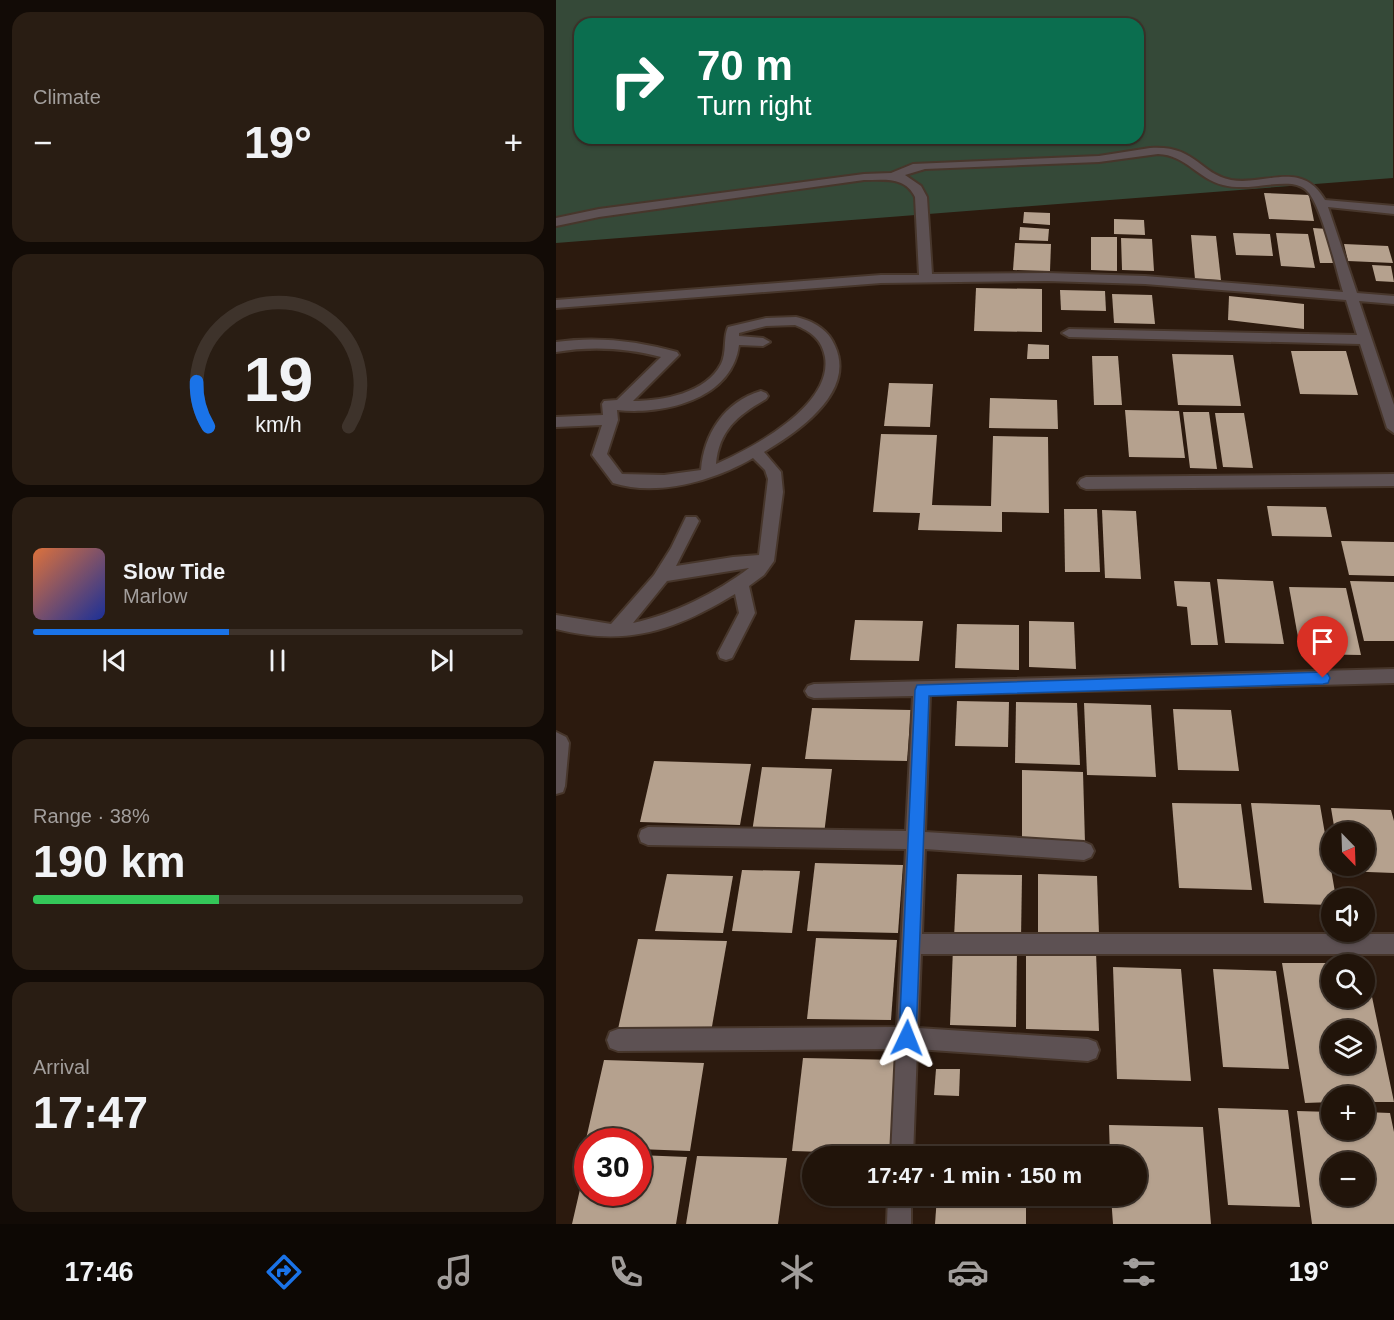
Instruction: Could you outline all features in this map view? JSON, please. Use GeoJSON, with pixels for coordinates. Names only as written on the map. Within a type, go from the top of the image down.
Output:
{"type":"FeatureCollection","features":[{"type":"Feature","properties":{"kind":"street"},"geometry":{"type":"LineString","coordinates":[[893,176],[907,169],[925,166],[1102,158],[1149,151],[1167,151],[1181,154],[1210,177],[1221,182],[1236,184],[1302,182],[1312,189],[1321,203],[1393,428]]}},
{"type":"Feature","properties":{"kind":"street"},"geometry":{"type":"LineString","coordinates":[[556,222],[599,213],[865,177],[893,176],[912,183],[921,197],[926,279]]}},
{"type":"Feature","properties":{"kind":"street"},"geometry":{"type":"LineString","coordinates":[[1321,203],[1393,210]]}},
{"type":"Feature","properties":{"kind":"street"},"geometry":{"type":"LineString","coordinates":[[556,304],[881,279],[1047,277],[1145,280],[1393,300]]}},
{"type":"Feature","properties":{"kind":"street"},"geometry":{"type":"LineString","coordinates":[[796,321],[817,328],[830,344],[834,371],[821,397],[806,414],[755,452],[708,474],[666,482],[618,479],[599,455],[611,420],[609,404],[620,406],[635,415],[649,408],[688,396],[711,384],[727,366],[732,340],[733,330],[766,322],[796,321]]}},
{"type":"Feature","properties":{"kind":"street"},"geometry":{"type":"LineString","coordinates":[[1069,333],[1364,340]]}},
{"type":"Feature","properties":{"kind":"street"},"geometry":{"type":"LineString","coordinates":[[732,340],[763,342]]}},
{"type":"Feature","properties":{"kind":"street"},"geometry":{"type":"LineString","coordinates":[[556,348],[575,343],[615,345],[643,347],[672,355],[620,406]]}},
{"type":"Feature","properties":{"kind":"street"},"geometry":{"type":"LineString","coordinates":[[708,474],[709,456],[723,421],[761,396]]}},
{"type":"Feature","properties":{"kind":"street"},"geometry":{"type":"LineString","coordinates":[[556,422],[611,420]]}},
{"type":"Feature","properties":{"kind":"street"},"geometry":{"type":"LineString","coordinates":[[556,622],[584,630],[635,630],[682,613],[741,584],[766,561],[773,502],[778,482],[767,461],[755,452]]}},
{"type":"Feature","properties":{"kind":"street"},"geometry":{"type":"LineString","coordinates":[[1086,483],[1393,480]]}},
{"type":"Feature","properties":{"kind":"street"},"geometry":{"type":"LineString","coordinates":[[616,630],[634,612],[663,575],[680,550],[691,521]]}},
{"type":"Feature","properties":{"kind":"street"},"geometry":{"type":"LineString","coordinates":[[663,575],[733,563],[766,561]]}},
{"type":"Feature","properties":{"kind":"street"},"geometry":{"type":"LineString","coordinates":[[726,653],[747,613],[741,584]]}},
{"type":"Feature","properties":{"kind":"street"},"geometry":{"type":"LineString","coordinates":[[814,691],[1393,676]]}},
{"type":"Feature","properties":{"kind":"street"},"geometry":{"type":"LineString","coordinates":[[902,1146],[922,690]]}},
{"type":"Feature","properties":{"kind":"street"},"geometry":{"type":"LineString","coordinates":[[556,741],[560,743],[556,786]]}},
{"type":"Feature","properties":{"kind":"street"},"geometry":{"type":"LineString","coordinates":[[648,836],[916,840],[1084,851]]}},
{"type":"Feature","properties":{"kind":"street"},"geometry":{"type":"LineString","coordinates":[[911,944],[1393,944]]}},
{"type":"Feature","properties":{"kind":"street"},"geometry":{"type":"LineString","coordinates":[[618,1040],[907,1038],[1088,1050]]}},
{"type":"Feature","properties":{"kind":"street"},"geometry":{"type":"LineString","coordinates":[[899,1224],[900,1206]]}},
{"type":"Feature","properties":{"kind":"green space"},"geometry":{"type":"Polygon","coordinates":[[[556,0],[1393,0],[1393,178],[556,243],[556,0]]]}},
{"type":"Feature","properties":{"kind":"building"},"geometry":{"type":"Polygon","coordinates":[[[1264,193],[1309,195],[1314,221],[1269,219],[1264,193]]]}},
{"type":"Feature","properties":{"kind":"building"},"geometry":{"type":"Polygon","coordinates":[[[1024,212],[1050,213],[1050,225],[1023,223],[1024,212]]]}},
{"type":"Feature","properties":{"kind":"building"},"geometry":{"type":"Polygon","coordinates":[[[1114,219],[1144,220],[1145,235],[1114,234],[1114,219]]]}},
{"type":"Feature","properties":{"kind":"building"},"geometry":{"type":"Polygon","coordinates":[[[1020,227],[1049,229],[1048,241],[1019,240],[1020,227]]]}},
{"type":"Feature","properties":{"kind":"building"},"geometry":{"type":"Polygon","coordinates":[[[1313,228],[1327,229],[1334,263],[1320,263],[1313,228]]]}},
{"type":"Feature","properties":{"kind":"building"},"geometry":{"type":"Polygon","coordinates":[[[1233,233],[1270,234],[1273,256],[1236,255],[1233,233]]]}},
{"type":"Feature","properties":{"kind":"building"},"geometry":{"type":"Polygon","coordinates":[[[1276,233],[1308,234],[1315,268],[1281,266],[1276,233]]]}},
{"type":"Feature","properties":{"kind":"building"},"geometry":{"type":"Polygon","coordinates":[[[1191,235],[1216,236],[1221,280],[1195,279],[1191,235]]]}},
{"type":"Feature","properties":{"kind":"building"},"geometry":{"type":"Polygon","coordinates":[[[1091,237],[1117,237],[1117,271],[1091,270],[1091,237]]]}},
{"type":"Feature","properties":{"kind":"building"},"geometry":{"type":"Polygon","coordinates":[[[1121,238],[1152,239],[1154,271],[1122,270],[1121,238]]]}},
{"type":"Feature","properties":{"kind":"building"},"geometry":{"type":"Polygon","coordinates":[[[1015,243],[1051,244],[1050,271],[1013,270],[1015,243]]]}},
{"type":"Feature","properties":{"kind":"building"},"geometry":{"type":"Polygon","coordinates":[[[1344,244],[1388,246],[1393,263],[1348,261],[1344,244]]]}},
{"type":"Feature","properties":{"kind":"building"},"geometry":{"type":"Polygon","coordinates":[[[1372,265],[1391,266],[1394,282],[1376,281],[1372,265]]]}},
{"type":"Feature","properties":{"kind":"building"},"geometry":{"type":"Polygon","coordinates":[[[976,288],[1042,289],[1042,332],[974,331],[976,288]]]}},
{"type":"Feature","properties":{"kind":"building"},"geometry":{"type":"Polygon","coordinates":[[[1060,290],[1105,291],[1106,311],[1061,310],[1060,290]]]}},
{"type":"Feature","properties":{"kind":"building"},"geometry":{"type":"Polygon","coordinates":[[[1112,294],[1152,295],[1155,324],[1114,323],[1112,294]]]}},
{"type":"Feature","properties":{"kind":"building"},"geometry":{"type":"Polygon","coordinates":[[[1229,296],[1304,304],[1304,329],[1228,320],[1229,296]]]}},
{"type":"Feature","properties":{"kind":"building"},"geometry":{"type":"Polygon","coordinates":[[[1028,344],[1049,345],[1049,359],[1027,359],[1028,344]]]}},
{"type":"Feature","properties":{"kind":"building"},"geometry":{"type":"Polygon","coordinates":[[[1291,351],[1346,351],[1358,395],[1300,394],[1291,351]]]}},
{"type":"Feature","properties":{"kind":"building"},"geometry":{"type":"Polygon","coordinates":[[[1172,354],[1233,355],[1241,406],[1178,405],[1172,354]]]}},
{"type":"Feature","properties":{"kind":"building"},"geometry":{"type":"Polygon","coordinates":[[[1092,356],[1118,356],[1122,405],[1094,405],[1092,356]]]}},
{"type":"Feature","properties":{"kind":"building"},"geometry":{"type":"Polygon","coordinates":[[[889,383],[933,384],[930,427],[884,426],[889,383]]]}},
{"type":"Feature","properties":{"kind":"building"},"geometry":{"type":"Polygon","coordinates":[[[990,398],[1057,400],[1058,429],[989,428],[990,398]]]}},
{"type":"Feature","properties":{"kind":"building"},"geometry":{"type":"Polygon","coordinates":[[[1125,410],[1179,411],[1185,458],[1129,457],[1125,410]]]}},
{"type":"Feature","properties":{"kind":"building"},"geometry":{"type":"Polygon","coordinates":[[[1183,412],[1209,412],[1217,469],[1190,468],[1183,412]]]}},
{"type":"Feature","properties":{"kind":"building"},"geometry":{"type":"Polygon","coordinates":[[[1215,413],[1244,413],[1253,468],[1223,467],[1215,413]]]}},
{"type":"Feature","properties":{"kind":"building"},"geometry":{"type":"Polygon","coordinates":[[[881,434],[937,435],[932,505],[991,506],[993,436],[1048,437],[1049,513],[1002,512],[1002,532],[918,530],[920,513],[873,512],[881,434]]]}},
{"type":"Feature","properties":{"kind":"building"},"geometry":{"type":"Polygon","coordinates":[[[1267,506],[1326,507],[1332,537],[1272,536],[1267,506]]]}},
{"type":"Feature","properties":{"kind":"building"},"geometry":{"type":"Polygon","coordinates":[[[1064,509],[1097,509],[1100,572],[1065,572],[1064,509]]]}},
{"type":"Feature","properties":{"kind":"building"},"geometry":{"type":"Polygon","coordinates":[[[1102,510],[1136,511],[1141,579],[1105,578],[1102,510]]]}},
{"type":"Feature","properties":{"kind":"building"},"geometry":{"type":"Polygon","coordinates":[[[1341,541],[1394,542],[1394,576],[1349,575],[1341,541]]]}},
{"type":"Feature","properties":{"kind":"building"},"geometry":{"type":"Polygon","coordinates":[[[1217,579],[1273,581],[1284,644],[1225,643],[1217,579]]]}},
{"type":"Feature","properties":{"kind":"building"},"geometry":{"type":"Polygon","coordinates":[[[1174,581],[1210,582],[1218,645],[1191,645],[1187,607],[1177,606],[1174,581]]]}},
{"type":"Feature","properties":{"kind":"building"},"geometry":{"type":"Polygon","coordinates":[[[1350,581],[1394,582],[1394,641],[1364,641],[1350,581]]]}},
{"type":"Feature","properties":{"kind":"building"},"geometry":{"type":"Polygon","coordinates":[[[1289,587],[1346,588],[1361,655],[1301,654],[1289,587]]]}},
{"type":"Feature","properties":{"kind":"building"},"geometry":{"type":"Polygon","coordinates":[[[855,620],[923,621],[919,661],[850,660],[855,620]]]}},
{"type":"Feature","properties":{"kind":"building"},"geometry":{"type":"Polygon","coordinates":[[[1029,621],[1074,622],[1076,669],[1029,667],[1029,621]]]}},
{"type":"Feature","properties":{"kind":"building"},"geometry":{"type":"Polygon","coordinates":[[[957,624],[1019,625],[1019,670],[955,668],[957,624]]]}},
{"type":"Feature","properties":{"kind":"building"},"geometry":{"type":"Polygon","coordinates":[[[957,701],[1009,702],[1008,747],[955,746],[957,701]]]}},
{"type":"Feature","properties":{"kind":"building"},"geometry":{"type":"Polygon","coordinates":[[[1016,702],[1077,703],[1080,765],[1015,763],[1016,702]]]}},
{"type":"Feature","properties":{"kind":"building"},"geometry":{"type":"Polygon","coordinates":[[[1084,703],[1151,705],[1156,777],[1087,775],[1084,703]]]}},
{"type":"Feature","properties":{"kind":"building"},"geometry":{"type":"Polygon","coordinates":[[[812,708],[911,710],[907,761],[805,759],[812,708]]]}},
{"type":"Feature","properties":{"kind":"building"},"geometry":{"type":"Polygon","coordinates":[[[1173,709],[1231,710],[1239,771],[1178,770],[1173,709]]]}},
{"type":"Feature","properties":{"kind":"building"},"geometry":{"type":"Polygon","coordinates":[[[654,761],[751,764],[740,825],[640,822],[654,761]]]}},
{"type":"Feature","properties":{"kind":"building"},"geometry":{"type":"Polygon","coordinates":[[[762,767],[832,769],[824,834],[752,832],[762,767]]]}},
{"type":"Feature","properties":{"kind":"building"},"geometry":{"type":"Polygon","coordinates":[[[1022,770],[1083,772],[1085,843],[1022,842],[1022,770]]]}},
{"type":"Feature","properties":{"kind":"building"},"geometry":{"type":"Polygon","coordinates":[[[1172,803],[1241,804],[1252,890],[1179,888],[1172,803]]]}},
{"type":"Feature","properties":{"kind":"building"},"geometry":{"type":"Polygon","coordinates":[[[1251,803],[1320,805],[1323,822],[1321,822],[1321,876],[1332,876],[1334,888],[1321,888],[1321,905],[1264,903],[1251,803]]]}},
{"type":"Feature","properties":{"kind":"building"},"geometry":{"type":"Polygon","coordinates":[[[1331,808],[1391,810],[1394,821],[1394,873],[1375,872],[1375,822],[1333,822],[1331,808]]]}},
{"type":"Feature","properties":{"kind":"building"},"geometry":{"type":"Polygon","coordinates":[[[815,863],[903,865],[898,933],[807,931],[815,863]]]}},
{"type":"Feature","properties":{"kind":"building"},"geometry":{"type":"Polygon","coordinates":[[[742,870],[800,871],[792,933],[732,931],[742,870]]]}},
{"type":"Feature","properties":{"kind":"building"},"geometry":{"type":"Polygon","coordinates":[[[667,874],[733,876],[723,933],[655,931],[667,874]]]}},
{"type":"Feature","properties":{"kind":"building"},"geometry":{"type":"Polygon","coordinates":[[[957,874],[1022,875],[1021,940],[954,938],[957,874]]]}},
{"type":"Feature","properties":{"kind":"building"},"geometry":{"type":"Polygon","coordinates":[[[1038,874],[1097,876],[1099,934],[1038,932],[1038,874]]]}},
{"type":"Feature","properties":{"kind":"building"},"geometry":{"type":"Polygon","coordinates":[[[816,938],[897,940],[891,1020],[807,1019],[816,938]]]}},
{"type":"Feature","properties":{"kind":"building"},"geometry":{"type":"Polygon","coordinates":[[[638,939],[727,941],[711,1032],[618,1029],[638,939]]]}},
{"type":"Feature","properties":{"kind":"building"},"geometry":{"type":"Polygon","coordinates":[[[953,948],[1017,949],[1016,1027],[950,1025],[953,948]]]}},
{"type":"Feature","properties":{"kind":"building"},"geometry":{"type":"Polygon","coordinates":[[[1026,950],[1096,952],[1099,1031],[1026,1029],[1026,950]]]}},
{"type":"Feature","properties":{"kind":"building"},"geometry":{"type":"Polygon","coordinates":[[[1282,963],[1321,963],[1321,1008],[1374,1008],[1394,1102],[1375,1102],[1375,1086],[1321,1086],[1321,1102],[1305,1103],[1282,963]]]}},
{"type":"Feature","properties":{"kind":"building"},"geometry":{"type":"Polygon","coordinates":[[[1113,967],[1181,969],[1191,1081],[1117,1079],[1113,967]]]}},
{"type":"Feature","properties":{"kind":"building"},"geometry":{"type":"Polygon","coordinates":[[[1213,969],[1276,971],[1289,1069],[1223,1067],[1213,969]]]}},
{"type":"Feature","properties":{"kind":"building"},"geometry":{"type":"Polygon","coordinates":[[[803,1058],[899,1060],[893,1146],[802,1146],[802,1151],[792,1151],[803,1058]]]}},
{"type":"Feature","properties":{"kind":"building"},"geometry":{"type":"Polygon","coordinates":[[[604,1060],[704,1063],[690,1151],[652,1150],[652,1128],[589,1128],[604,1060]]]}},
{"type":"Feature","properties":{"kind":"building"},"geometry":{"type":"Polygon","coordinates":[[[936,1069],[960,1069],[959,1096],[934,1095],[936,1069]]]}},
{"type":"Feature","properties":{"kind":"building"},"geometry":{"type":"Polygon","coordinates":[[[1218,1108],[1288,1110],[1300,1207],[1228,1205],[1218,1108]]]}},
{"type":"Feature","properties":{"kind":"building"},"geometry":{"type":"Polygon","coordinates":[[[1297,1111],[1321,1112],[1321,1140],[1375,1140],[1375,1112],[1390,1113],[1394,1132],[1394,1224],[1312,1224],[1297,1111]]]}},
{"type":"Feature","properties":{"kind":"building"},"geometry":{"type":"Polygon","coordinates":[[[1109,1125],[1203,1127],[1211,1224],[1113,1224],[1112,1206],[1147,1206],[1147,1146],[1110,1146],[1109,1125]]]}},
{"type":"Feature","properties":{"kind":"building"},"geometry":{"type":"Polygon","coordinates":[[[652,1156],[687,1157],[676,1224],[572,1224],[576,1206],[652,1206],[652,1156]]]}},
{"type":"Feature","properties":{"kind":"building"},"geometry":{"type":"Polygon","coordinates":[[[697,1156],[787,1158],[778,1224],[686,1224],[697,1156]]]}},
{"type":"Feature","properties":{"kind":"building"},"geometry":{"type":"Polygon","coordinates":[[[936,1206],[1026,1206],[1026,1224],[935,1224],[936,1206]]]}},
{"type":"Feature","properties":{"kind":"route"},"geometry":{"type":"LineString","coordinates":[[907,1038],[922,690],[1323,678]]}}]}
